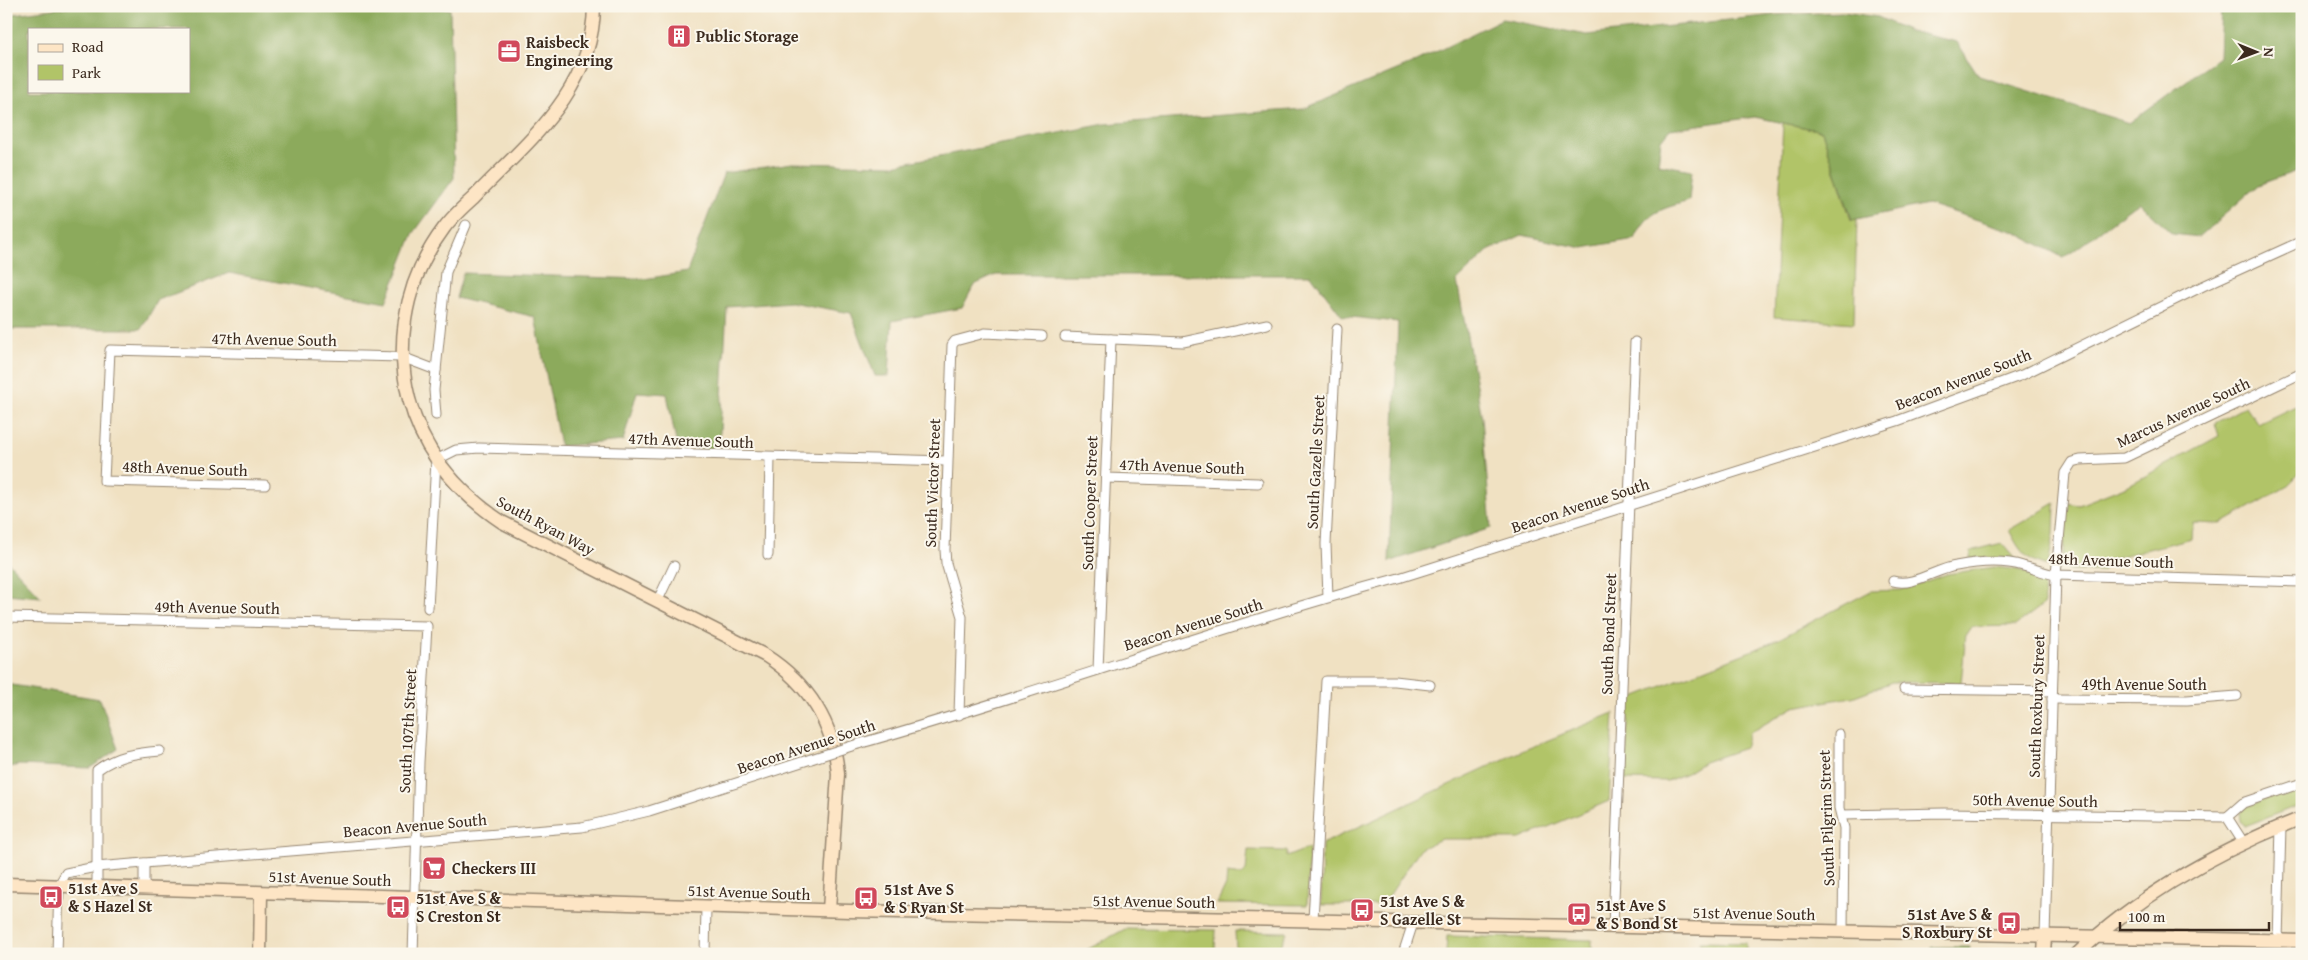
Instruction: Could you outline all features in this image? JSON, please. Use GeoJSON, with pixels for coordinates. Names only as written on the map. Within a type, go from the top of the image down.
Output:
{"type":"FeatureCollection","features":[{"type":"Feature","properties":{"kind":"street","name":"South Ryan Way"},"geometry":{"type":"LineString","coordinates":[[594,6],[590,42],[570,92],[551,117],[445,226],[424,259],[410,297],[402,358],[405,384],[412,412],[421,434],[436,460],[478,507],[502,522],[658,600],[772,661],[802,686],[819,710],[834,747],[838,774],[829,910]]}},
{"type":"Feature","properties":{"kind":"street"},"geometry":{"type":"LineString","coordinates":[[436,415],[434,390],[446,272],[466,225]]}},
{"type":"Feature","properties":{"kind":"street","name":"Beacon Avenue South"},"geometry":{"type":"LineString","coordinates":[[58,886],[66,873],[96,867],[582,826],[649,811],[811,758],[960,715],[1328,597],[1399,578],[1897,421],[2022,375],[2203,286],[2302,241]]}},
{"type":"Feature","properties":{"kind":"street"},"geometry":{"type":"LineString","coordinates":[[1065,337],[1183,342],[1267,324]]}},
{"type":"Feature","properties":{"kind":"street","name":"South Gazelle Street"},"geometry":{"type":"LineString","coordinates":[[1328,597],[1326,544],[1337,329]]}},
{"type":"Feature","properties":{"kind":"street","name":"South Victor Street"},"geometry":{"type":"LineString","coordinates":[[960,715],[962,619],[946,564],[947,461],[952,346],[955,341],[985,333],[1042,336]]}},
{"type":"Feature","properties":{"kind":"street","name":"South Cooper Street"},"geometry":{"type":"LineString","coordinates":[[1098,670],[1111,339]]}},
{"type":"Feature","properties":{"kind":"street","name":"South Bond Street"},"geometry":{"type":"LineString","coordinates":[[1613,927],[1635,342]]}},
{"type":"Feature","properties":{"kind":"street","name":"47th Avenue South"},"geometry":{"type":"LineString","coordinates":[[104,481],[110,350],[402,358],[436,370]]}},
{"type":"Feature","properties":{"kind":"street","name":"Marcus Avenue South"},"geometry":{"type":"LineString","coordinates":[[2072,462],[2124,458],[2302,373]]}},
{"type":"Feature","properties":{"kind":"street","name":"47th Avenue South"},"geometry":{"type":"LineString","coordinates":[[436,460],[456,450],[479,448],[947,461]]}},
{"type":"Feature","properties":{"kind":"street"},"geometry":{"type":"LineString","coordinates":[[768,555],[770,457]]}},
{"type":"Feature","properties":{"kind":"street"},"geometry":{"type":"LineString","coordinates":[[428,608],[436,460]]}},
{"type":"Feature","properties":{"kind":"street","name":"South Roxbury Street"},"geometry":{"type":"LineString","coordinates":[[2044,954],[2056,575],[2065,473],[2072,462]]}},
{"type":"Feature","properties":{"kind":"street","name":"47th Avenue South"},"geometry":{"type":"LineString","coordinates":[[1106,478],[1258,483]]}},
{"type":"Feature","properties":{"kind":"street","name":"48th Avenue South"},"geometry":{"type":"LineString","coordinates":[[104,481],[265,485]]}},
{"type":"Feature","properties":{"kind":"street","name":"48th Avenue South"},"geometry":{"type":"LineString","coordinates":[[1893,581],[1905,583],[1955,566],[1993,562],[2023,566],[2038,572],[2056,575],[2302,582]]}},
{"type":"Feature","properties":{"kind":"street"},"geometry":{"type":"LineString","coordinates":[[658,600],[674,566]]}},
{"type":"Feature","properties":{"kind":"street","name":"49th Avenue South"},"geometry":{"type":"LineString","coordinates":[[6,617],[427,626]]}},
{"type":"Feature","properties":{"kind":"street","name":"South 107th Street"},"geometry":{"type":"LineString","coordinates":[[413,954],[427,626]]}},
{"type":"Feature","properties":{"kind":"street"},"geometry":{"type":"LineString","coordinates":[[1314,920],[1326,681],[1395,681],[1430,685]]}},
{"type":"Feature","properties":{"kind":"street","name":"49th Avenue South"},"geometry":{"type":"LineString","coordinates":[[1904,689],[2187,700],[2237,696]]}},
{"type":"Feature","properties":{"kind":"street","name":"South Pilgrim Street"},"geometry":{"type":"LineString","coordinates":[[1839,734],[1839,808],[1844,828],[1843,931]]}},
{"type":"Feature","properties":{"kind":"street"},"geometry":{"type":"LineString","coordinates":[[97,887],[97,770],[113,758],[126,754],[160,751]]}},
{"type":"Feature","properties":{"kind":"street"},"geometry":{"type":"LineString","coordinates":[[2243,842],[2227,817],[2243,803],[2302,783]]}},
{"type":"Feature","properties":{"kind":"street","name":"50th Avenue South"},"geometry":{"type":"LineString","coordinates":[[1842,815],[1944,813],[2227,817]]}},
{"type":"Feature","properties":{"kind":"street"},"geometry":{"type":"LineString","coordinates":[[2077,954],[2095,937],[2150,895],[2243,842],[2302,818]]}},
{"type":"Feature","properties":{"kind":"street"},"geometry":{"type":"LineString","coordinates":[[2278,941],[2281,826]]}},
{"type":"Feature","properties":{"kind":"street"},"geometry":{"type":"LineString","coordinates":[[144,863],[144,889]]}},
{"type":"Feature","properties":{"kind":"street","name":"51st Avenue South"},"geometry":{"type":"LineString","coordinates":[[6,884],[706,907],[2302,942]]}},
{"type":"Feature","properties":{"kind":"street"},"geometry":{"type":"LineString","coordinates":[[57,954],[58,886]]}},
{"type":"Feature","properties":{"kind":"street"},"geometry":{"type":"LineString","coordinates":[[260,954],[261,893]]}},
{"type":"Feature","properties":{"kind":"street"},"geometry":{"type":"LineString","coordinates":[[705,954],[706,907]]}},
{"type":"Feature","properties":{"kind":"street"},"geometry":{"type":"LineString","coordinates":[[1403,954],[1412,923]]}},
{"type":"Feature","properties":{"kind":"green space"},"geometry":{"type":"Polygon","coordinates":[[[76,6],[402,6],[450,9],[454,178],[413,234],[386,302],[229,273],[158,300],[141,329],[6,329],[6,15],[76,6]]]}},
{"type":"Feature","properties":{"kind":"green space"},"geometry":{"type":"Polygon","coordinates":[[[2221,6],[2302,6],[2302,169],[2258,185],[2199,237],[2172,234],[2139,202],[2064,258],[2015,232],[1928,204],[1852,220],[1822,131],[1755,117],[1670,129],[1661,140],[1658,164],[1692,170],[1689,201],[1656,212],[1645,222],[1635,239],[1583,248],[1522,235],[1488,251],[1457,281],[1482,418],[1491,528],[1389,562],[1398,322],[1342,316],[1311,275],[996,275],[974,285],[962,308],[892,321],[889,376],[875,376],[851,313],[791,302],[727,307],[719,449],[677,447],[667,394],[637,392],[623,441],[560,446],[535,317],[456,298],[463,273],[644,279],[687,272],[724,173],[792,163],[893,165],[1105,124],[1303,109],[1416,62],[1502,19],[1587,35],[1775,15],[1843,12],[1878,17],[1909,31],[1957,42],[1979,76],[2129,123],[2219,57],[2221,6]]]}},
{"type":"Feature","properties":{"kind":"green space"},"geometry":{"type":"Polygon","coordinates":[[[1783,123],[1822,131],[1851,220],[1857,219],[1854,323],[1774,317],[1783,123]]]}},
{"type":"Feature","properties":{"kind":"green space"},"geometry":{"type":"Polygon","coordinates":[[[2302,403],[2302,471],[2286,487],[2221,524],[2193,523],[2192,538],[2109,559],[2102,571],[2069,571],[2062,563],[2067,503],[2079,505],[2127,486],[2219,436],[2215,423],[2246,406],[2258,424],[2302,403]]]}},
{"type":"Feature","properties":{"kind":"green space"},"geometry":{"type":"Polygon","coordinates":[[[2055,503],[2054,534],[2048,566],[2028,558],[2016,544],[2009,530],[2055,503]]]}},
{"type":"Feature","properties":{"kind":"green space"},"geometry":{"type":"Polygon","coordinates":[[[2002,543],[2015,558],[1970,559],[1971,551],[2002,543]]]}},
{"type":"Feature","properties":{"kind":"green space"},"geometry":{"type":"Polygon","coordinates":[[[6,560],[41,597],[6,594],[6,560]]]}},
{"type":"Feature","properties":{"kind":"green space"},"geometry":{"type":"Polygon","coordinates":[[[1994,567],[2020,570],[2043,577],[2044,604],[2015,626],[1971,627],[1966,634],[1961,683],[1892,682],[1852,697],[1794,707],[1749,733],[1745,748],[1704,762],[1687,773],[1667,781],[1625,780],[1629,699],[1771,643],[1871,591],[1901,590],[1947,574],[1994,567]]]}},
{"type":"Feature","properties":{"kind":"green space"},"geometry":{"type":"Polygon","coordinates":[[[6,684],[100,699],[118,749],[90,768],[19,765],[6,768],[6,684]]]}},
{"type":"Feature","properties":{"kind":"green space"},"geometry":{"type":"Polygon","coordinates":[[[1614,713],[1609,801],[1520,839],[1441,839],[1420,849],[1383,905],[1321,905],[1322,844],[1517,753],[1614,713]]]}},
{"type":"Feature","properties":{"kind":"green space"},"geometry":{"type":"Polygon","coordinates":[[[2302,786],[2302,804],[2245,826],[2241,821],[2240,812],[2248,805],[2302,786]]]}},
{"type":"Feature","properties":{"kind":"green space"},"geometry":{"type":"Polygon","coordinates":[[[1309,848],[1307,905],[1217,904],[1226,885],[1227,873],[1242,875],[1246,871],[1248,850],[1286,851],[1286,857],[1309,848]]]}},
{"type":"Feature","properties":{"kind":"green space"},"geometry":{"type":"Polygon","coordinates":[[[1125,929],[1216,930],[1215,950],[1198,950],[1197,954],[1079,954],[1125,929]]]}},
{"type":"Feature","properties":{"kind":"green space"},"geometry":{"type":"Polygon","coordinates":[[[1235,931],[1287,932],[1277,954],[1242,954],[1236,947],[1235,931]]]}},
{"type":"Feature","properties":{"kind":"green space"},"geometry":{"type":"Polygon","coordinates":[[[1447,936],[1592,940],[1592,954],[1446,954],[1447,936]]]}},
{"type":"Feature","properties":{"kind":"green space"},"geometry":{"type":"Polygon","coordinates":[[[1700,942],[1746,943],[1746,954],[1700,954],[1700,942]]]}},
{"type":"Feature","properties":{"kind":"green space"},"geometry":{"type":"Polygon","coordinates":[[[1932,947],[1970,947],[1969,954],[1932,954],[1932,947]]]}},
{"type":"Feature","properties":{"kind":"place","name":"Public Storage"},"geometry":{"type":"Point","coordinates":[679,36]}},
{"type":"Feature","properties":{"kind":"place","name":"Raisbeck Engineering"},"geometry":{"type":"Point","coordinates":[509,51]}},
{"type":"Feature","properties":{"kind":"place","name":"Checkers III"},"geometry":{"type":"Point","coordinates":[434,868]}},
{"type":"Feature","properties":{"kind":"place","name":"51st Ave S & S Hazel St"},"geometry":{"type":"Point","coordinates":[51,897]}},
{"type":"Feature","properties":{"kind":"place","name":"51st Ave S & S Ryan St"},"geometry":{"type":"Point","coordinates":[866,898]}},
{"type":"Feature","properties":{"kind":"place","name":"51st Ave S & S Creston St"},"geometry":{"type":"Point","coordinates":[398,907]}},
{"type":"Feature","properties":{"kind":"place","name":"51st Ave S & S Gazelle St"},"geometry":{"type":"Point","coordinates":[1362,910]}},
{"type":"Feature","properties":{"kind":"place","name":"51st Ave S & S Bond St"},"geometry":{"type":"Point","coordinates":[1579,914]}},
{"type":"Feature","properties":{"kind":"place","name":"51st Ave S & S Roxbury St"},"geometry":{"type":"Point","coordinates":[2009,923]}}]}
